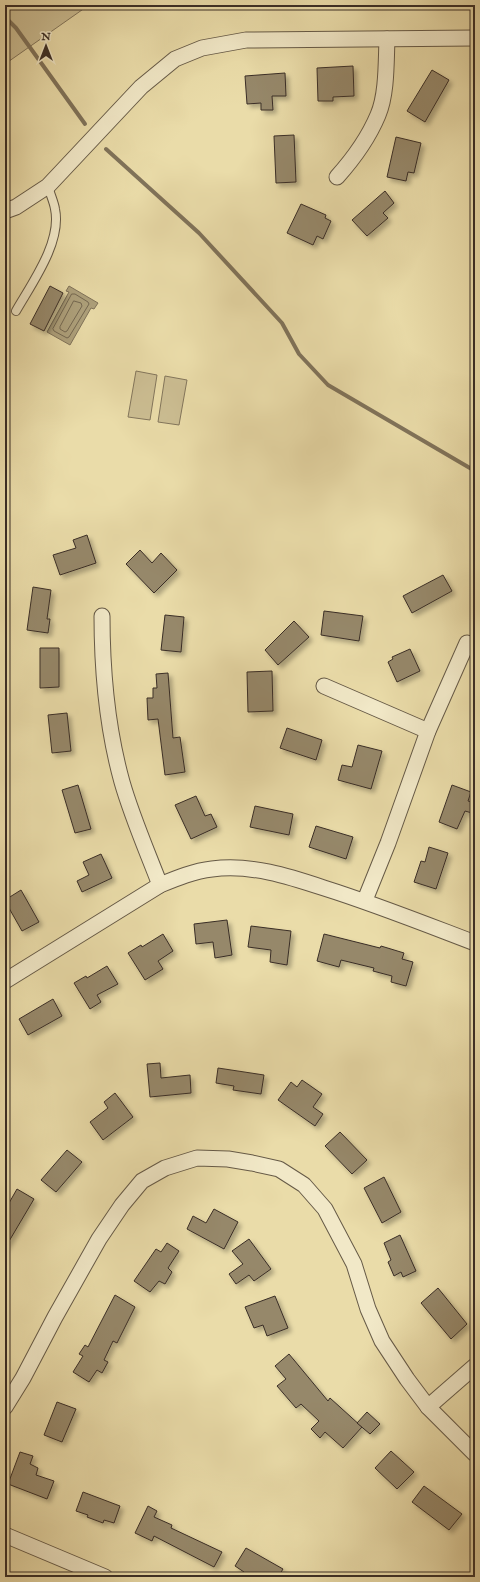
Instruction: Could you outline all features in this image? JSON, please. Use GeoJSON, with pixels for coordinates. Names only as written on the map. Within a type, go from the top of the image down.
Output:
{"type":"FeatureCollection","features":[{"type":"Feature","properties":{"kind":"street"},"geometry":{"type":"LineString","coordinates":[[5,211],[16,207],[48,186],[141,87],[175,59],[202,48],[246,40],[475,38]]}},
{"type":"Feature","properties":{"kind":"street"},"geometry":{"type":"LineString","coordinates":[[338,177],[357,154],[379,114],[385,83],[387,39]]}},
{"type":"Feature","properties":{"kind":"street"},"geometry":{"type":"LineString","coordinates":[[102,616],[102,654],[110,733],[122,782],[134,818],[160,885]]}},
{"type":"Feature","properties":{"kind":"street"},"geometry":{"type":"LineString","coordinates":[[365,900],[388,843],[428,731],[467,643]]}},
{"type":"Feature","properties":{"kind":"street"},"geometry":{"type":"LineString","coordinates":[[324,686],[428,731]]}},
{"type":"Feature","properties":{"kind":"street"},"geometry":{"type":"LineString","coordinates":[[7,976],[160,885],[185,875],[212,869],[236,868],[261,870],[284,875],[365,900],[475,943]]}},
{"type":"Feature","properties":{"kind":"street"},"geometry":{"type":"LineString","coordinates":[[5,1407],[23,1378],[99,1239],[122,1205],[142,1181],[165,1168],[197,1158],[228,1159],[279,1170],[304,1185],[325,1209],[354,1264],[368,1308],[382,1341],[407,1379],[428,1407],[475,1454]]}},
{"type":"Feature","properties":{"kind":"street"},"geometry":{"type":"LineString","coordinates":[[428,1407],[475,1366]]}},
{"type":"Feature","properties":{"kind":"street"},"geometry":{"type":"LineString","coordinates":[[5,1535],[105,1577]]}},
{"type":"Feature","properties":{"kind":"lane"},"geometry":{"type":"LineString","coordinates":[[16,311],[49,251],[54,238],[55,209],[48,186]]}},
{"type":"Feature","properties":{"kind":"shaded area"},"geometry":{"type":"Polygon","coordinates":[[[5,5],[89,5],[5,64],[5,5]]]}},
{"type":"Feature","properties":{"kind":"shaded area"},"geometry":{"type":"Polygon","coordinates":[[[136,371],[157,375],[150,420],[128,417],[136,371]]]}},
{"type":"Feature","properties":{"kind":"shaded area"},"geometry":{"type":"Polygon","coordinates":[[[165,376],[187,380],[179,425],[158,422],[165,376]]]}},
{"type":"Feature","properties":{"kind":"water"},"geometry":{"type":"Polygon","coordinates":[[[69,286],[98,303],[94,309],[91,308],[70,345],[47,332],[69,292],[66,291],[69,286]]]}},
{"type":"Feature","properties":{"kind":"building"},"geometry":{"type":"Polygon","coordinates":[[[353,66],[354,96],[333,97],[333,101],[318,101],[317,68],[353,66]]]}},
{"type":"Feature","properties":{"kind":"building"},"geometry":{"type":"Polygon","coordinates":[[[432,70],[449,80],[425,122],[407,111],[432,70]]]}},
{"type":"Feature","properties":{"kind":"building"},"geometry":{"type":"Polygon","coordinates":[[[285,73],[286,96],[272,96],[273,110],[261,110],[261,103],[247,104],[245,76],[285,73]]]}},
{"type":"Feature","properties":{"kind":"building"},"geometry":{"type":"Polygon","coordinates":[[[294,135],[296,182],[276,183],[274,136],[294,135]]]}},
{"type":"Feature","properties":{"kind":"building"},"geometry":{"type":"Polygon","coordinates":[[[396,137],[421,143],[414,173],[408,172],[406,181],[387,177],[396,137]]]}},
{"type":"Feature","properties":{"kind":"building"},"geometry":{"type":"Polygon","coordinates":[[[385,191],[394,203],[383,213],[388,218],[367,236],[352,220],[385,191]]]}},
{"type":"Feature","properties":{"kind":"building"},"geometry":{"type":"Polygon","coordinates":[[[301,204],[326,215],[325,218],[331,221],[323,239],[317,236],[313,245],[287,233],[301,204]]]}},
{"type":"Feature","properties":{"kind":"building"},"geometry":{"type":"Polygon","coordinates":[[[50,286],[63,293],[44,331],[30,324],[50,286]]]}},
{"type":"Feature","properties":{"kind":"building"},"geometry":{"type":"Polygon","coordinates":[[[87,535],[96,563],[60,575],[53,555],[76,548],[73,540],[87,535]]]}},
{"type":"Feature","properties":{"kind":"building"},"geometry":{"type":"Polygon","coordinates":[[[140,550],[152,563],[161,553],[177,570],[154,593],[126,564],[140,550]]]}},
{"type":"Feature","properties":{"kind":"building"},"geometry":{"type":"Polygon","coordinates":[[[443,575],[452,591],[412,613],[403,596],[443,575]]]}},
{"type":"Feature","properties":{"kind":"building"},"geometry":{"type":"Polygon","coordinates":[[[33,587],[51,590],[47,619],[50,619],[48,633],[27,630],[33,587]]]}},
{"type":"Feature","properties":{"kind":"building"},"geometry":{"type":"Polygon","coordinates":[[[324,611],[363,616],[359,641],[321,635],[324,611]]]}},
{"type":"Feature","properties":{"kind":"building"},"geometry":{"type":"Polygon","coordinates":[[[165,615],[184,617],[181,652],[161,650],[165,615]]]}},
{"type":"Feature","properties":{"kind":"building"},"geometry":{"type":"Polygon","coordinates":[[[294,621],[309,637],[278,665],[265,650],[294,621]]]}},
{"type":"Feature","properties":{"kind":"building"},"geometry":{"type":"Polygon","coordinates":[[[40,648],[59,648],[59,687],[40,688],[40,648]]]}},
{"type":"Feature","properties":{"kind":"building"},"geometry":{"type":"Polygon","coordinates":[[[410,649],[420,671],[397,682],[388,662],[393,659],[392,657],[410,649]]]}},
{"type":"Feature","properties":{"kind":"building"},"geometry":{"type":"Polygon","coordinates":[[[272,671],[273,711],[248,712],[247,672],[272,671]]]}},
{"type":"Feature","properties":{"kind":"building"},"geometry":{"type":"Polygon","coordinates":[[[168,673],[173,738],[180,737],[185,772],[165,775],[158,719],[148,720],[147,698],[153,698],[153,688],[157,688],[156,674],[168,673]]]}},
{"type":"Feature","properties":{"kind":"building"},"geometry":{"type":"Polygon","coordinates":[[[67,713],[71,751],[52,753],[48,715],[67,713]]]}},
{"type":"Feature","properties":{"kind":"building"},"geometry":{"type":"Polygon","coordinates":[[[287,728],[322,740],[316,760],[280,748],[287,728]]]}},
{"type":"Feature","properties":{"kind":"building"},"geometry":{"type":"Polygon","coordinates":[[[358,745],[382,751],[371,789],[338,780],[342,765],[352,767],[358,745]]]}},
{"type":"Feature","properties":{"kind":"building"},"geometry":{"type":"Polygon","coordinates":[[[78,785],[91,829],[75,833],[62,790],[78,785]]]}},
{"type":"Feature","properties":{"kind":"building"},"geometry":{"type":"Polygon","coordinates":[[[452,785],[471,792],[468,801],[475,803],[472,813],[465,811],[457,829],[439,822],[452,785]]]}},
{"type":"Feature","properties":{"kind":"building"},"geometry":{"type":"Polygon","coordinates":[[[196,796],[205,816],[211,814],[217,827],[191,839],[175,805],[196,796]]]}},
{"type":"Feature","properties":{"kind":"building"},"geometry":{"type":"Polygon","coordinates":[[[255,806],[293,814],[289,835],[250,827],[255,806]]]}},
{"type":"Feature","properties":{"kind":"building"},"geometry":{"type":"Polygon","coordinates":[[[316,826],[353,837],[346,859],[309,847],[316,826]]]}},
{"type":"Feature","properties":{"kind":"building"},"geometry":{"type":"Polygon","coordinates":[[[429,847],[448,853],[436,889],[414,882],[421,861],[425,862],[429,847]]]}},
{"type":"Feature","properties":{"kind":"building"},"geometry":{"type":"Polygon","coordinates":[[[101,854],[112,878],[82,892],[77,881],[89,875],[83,862],[101,854]]]}},
{"type":"Feature","properties":{"kind":"building"},"geometry":{"type":"Polygon","coordinates":[[[21,890],[39,922],[22,931],[5,901],[21,890]]]}},
{"type":"Feature","properties":{"kind":"building"},"geometry":{"type":"Polygon","coordinates":[[[227,920],[232,955],[215,958],[213,942],[196,944],[194,924],[227,920]]]}},
{"type":"Feature","properties":{"kind":"building"},"geometry":{"type":"Polygon","coordinates":[[[251,926],[291,931],[287,965],[270,962],[271,950],[248,947],[251,926]]]}},
{"type":"Feature","properties":{"kind":"building"},"geometry":{"type":"Polygon","coordinates":[[[163,934],[173,951],[158,961],[163,969],[145,980],[128,953],[141,945],[142,947],[163,934]]]}},
{"type":"Feature","properties":{"kind":"building"},"geometry":{"type":"Polygon","coordinates":[[[324,934],[380,948],[381,946],[404,953],[402,959],[413,962],[406,986],[391,982],[392,976],[373,971],[374,968],[341,960],[339,967],[317,961],[324,934]]]}},
{"type":"Feature","properties":{"kind":"building"},"geometry":{"type":"Polygon","coordinates":[[[107,966],[118,984],[97,995],[101,1002],[90,1009],[74,983],[86,976],[87,978],[107,966]]]}},
{"type":"Feature","properties":{"kind":"building"},"geometry":{"type":"Polygon","coordinates":[[[53,999],[62,1016],[28,1035],[19,1019],[53,999]]]}},
{"type":"Feature","properties":{"kind":"building"},"geometry":{"type":"Polygon","coordinates":[[[160,1063],[161,1078],[190,1075],[191,1093],[150,1097],[147,1064],[160,1063]]]}},
{"type":"Feature","properties":{"kind":"building"},"geometry":{"type":"Polygon","coordinates":[[[218,1068],[264,1075],[261,1094],[233,1090],[234,1086],[216,1083],[218,1068]]]}},
{"type":"Feature","properties":{"kind":"building"},"geometry":{"type":"Polygon","coordinates":[[[302,1080],[322,1094],[313,1107],[323,1114],[315,1126],[278,1100],[291,1082],[297,1087],[302,1080]]]}},
{"type":"Feature","properties":{"kind":"building"},"geometry":{"type":"Polygon","coordinates":[[[115,1093],[133,1117],[103,1140],[90,1122],[108,1108],[104,1102],[115,1093]]]}},
{"type":"Feature","properties":{"kind":"building"},"geometry":{"type":"Polygon","coordinates":[[[340,1132],[367,1160],[352,1174],[325,1146],[340,1132]]]}},
{"type":"Feature","properties":{"kind":"building"},"geometry":{"type":"Polygon","coordinates":[[[67,1150],[82,1162],[56,1192],[41,1180],[67,1150]]]}},
{"type":"Feature","properties":{"kind":"building"},"geometry":{"type":"Polygon","coordinates":[[[384,1177],[401,1212],[382,1223],[364,1188],[384,1177]]]}},
{"type":"Feature","properties":{"kind":"building"},"geometry":{"type":"Polygon","coordinates":[[[17,1189],[34,1199],[5,1248],[5,1210],[17,1189]]]}},
{"type":"Feature","properties":{"kind":"building"},"geometry":{"type":"Polygon","coordinates":[[[214,1209],[238,1222],[224,1249],[187,1229],[193,1216],[206,1223],[214,1209]]]}},
{"type":"Feature","properties":{"kind":"building"},"geometry":{"type":"Polygon","coordinates":[[[400,1235],[416,1271],[403,1277],[401,1272],[394,1276],[388,1262],[391,1260],[384,1243],[400,1235]]]}},
{"type":"Feature","properties":{"kind":"building"},"geometry":{"type":"Polygon","coordinates":[[[249,1239],[271,1269],[254,1281],[249,1275],[236,1284],[229,1274],[243,1264],[232,1251],[249,1239]]]}},
{"type":"Feature","properties":{"kind":"building"},"geometry":{"type":"Polygon","coordinates":[[[167,1243],[179,1251],[168,1268],[172,1272],[165,1284],[159,1281],[150,1292],[134,1281],[156,1249],[161,1252],[167,1243]]]}},
{"type":"Feature","properties":{"kind":"building"},"geometry":{"type":"Polygon","coordinates":[[[438,1288],[467,1324],[451,1339],[421,1303],[438,1288]]]}},
{"type":"Feature","properties":{"kind":"building"},"geometry":{"type":"Polygon","coordinates":[[[115,1295],[135,1307],[117,1343],[113,1341],[104,1360],[108,1362],[102,1373],[97,1370],[89,1382],[73,1372],[83,1356],[79,1354],[85,1345],[88,1347],[115,1295]]]}},
{"type":"Feature","properties":{"kind":"building"},"geometry":{"type":"Polygon","coordinates":[[[275,1296],[288,1328],[267,1336],[263,1325],[254,1328],[245,1307],[275,1296]]]}},
{"type":"Feature","properties":{"kind":"building"},"geometry":{"type":"Polygon","coordinates":[[[289,1354],[328,1401],[330,1398],[362,1427],[343,1448],[325,1432],[320,1438],[311,1429],[319,1421],[301,1404],[296,1408],[277,1386],[286,1379],[275,1366],[289,1354]]]}},
{"type":"Feature","properties":{"kind":"building"},"geometry":{"type":"Polygon","coordinates":[[[57,1402],[76,1409],[62,1442],[44,1435],[57,1402]]]}},
{"type":"Feature","properties":{"kind":"building"},"geometry":{"type":"Polygon","coordinates":[[[367,1412],[380,1424],[370,1434],[357,1423],[367,1412]]]}},
{"type":"Feature","properties":{"kind":"building"},"geometry":{"type":"Polygon","coordinates":[[[391,1451],[414,1472],[397,1489],[375,1468],[391,1451]]]}},
{"type":"Feature","properties":{"kind":"building"},"geometry":{"type":"Polygon","coordinates":[[[20,1452],[33,1456],[30,1464],[38,1468],[36,1475],[54,1481],[47,1499],[8,1484],[20,1452]]]}},
{"type":"Feature","properties":{"kind":"building"},"geometry":{"type":"Polygon","coordinates":[[[424,1486],[462,1514],[449,1530],[412,1502],[424,1486]]]}},
{"type":"Feature","properties":{"kind":"building"},"geometry":{"type":"Polygon","coordinates":[[[83,1492],[120,1506],[114,1523],[104,1520],[103,1523],[87,1517],[88,1515],[76,1511],[83,1492]]]}},
{"type":"Feature","properties":{"kind":"building"},"geometry":{"type":"Polygon","coordinates":[[[148,1506],[157,1511],[154,1517],[172,1525],[171,1528],[222,1552],[214,1567],[154,1536],[152,1541],[135,1533],[148,1506]]]}},
{"type":"Feature","properties":{"kind":"building"},"geometry":{"type":"Polygon","coordinates":[[[246,1548],[283,1569],[278,1577],[241,1577],[244,1572],[235,1566],[246,1548]]]}},
{"type":"Feature","properties":{"kind":"waterway"},"geometry":{"type":"LineString","coordinates":[[5,17],[16,28],[85,124]]}},
{"type":"Feature","properties":{"kind":"waterway"},"geometry":{"type":"LineString","coordinates":[[106,149],[199,233],[282,323],[299,354],[328,385],[475,471]]}}]}
